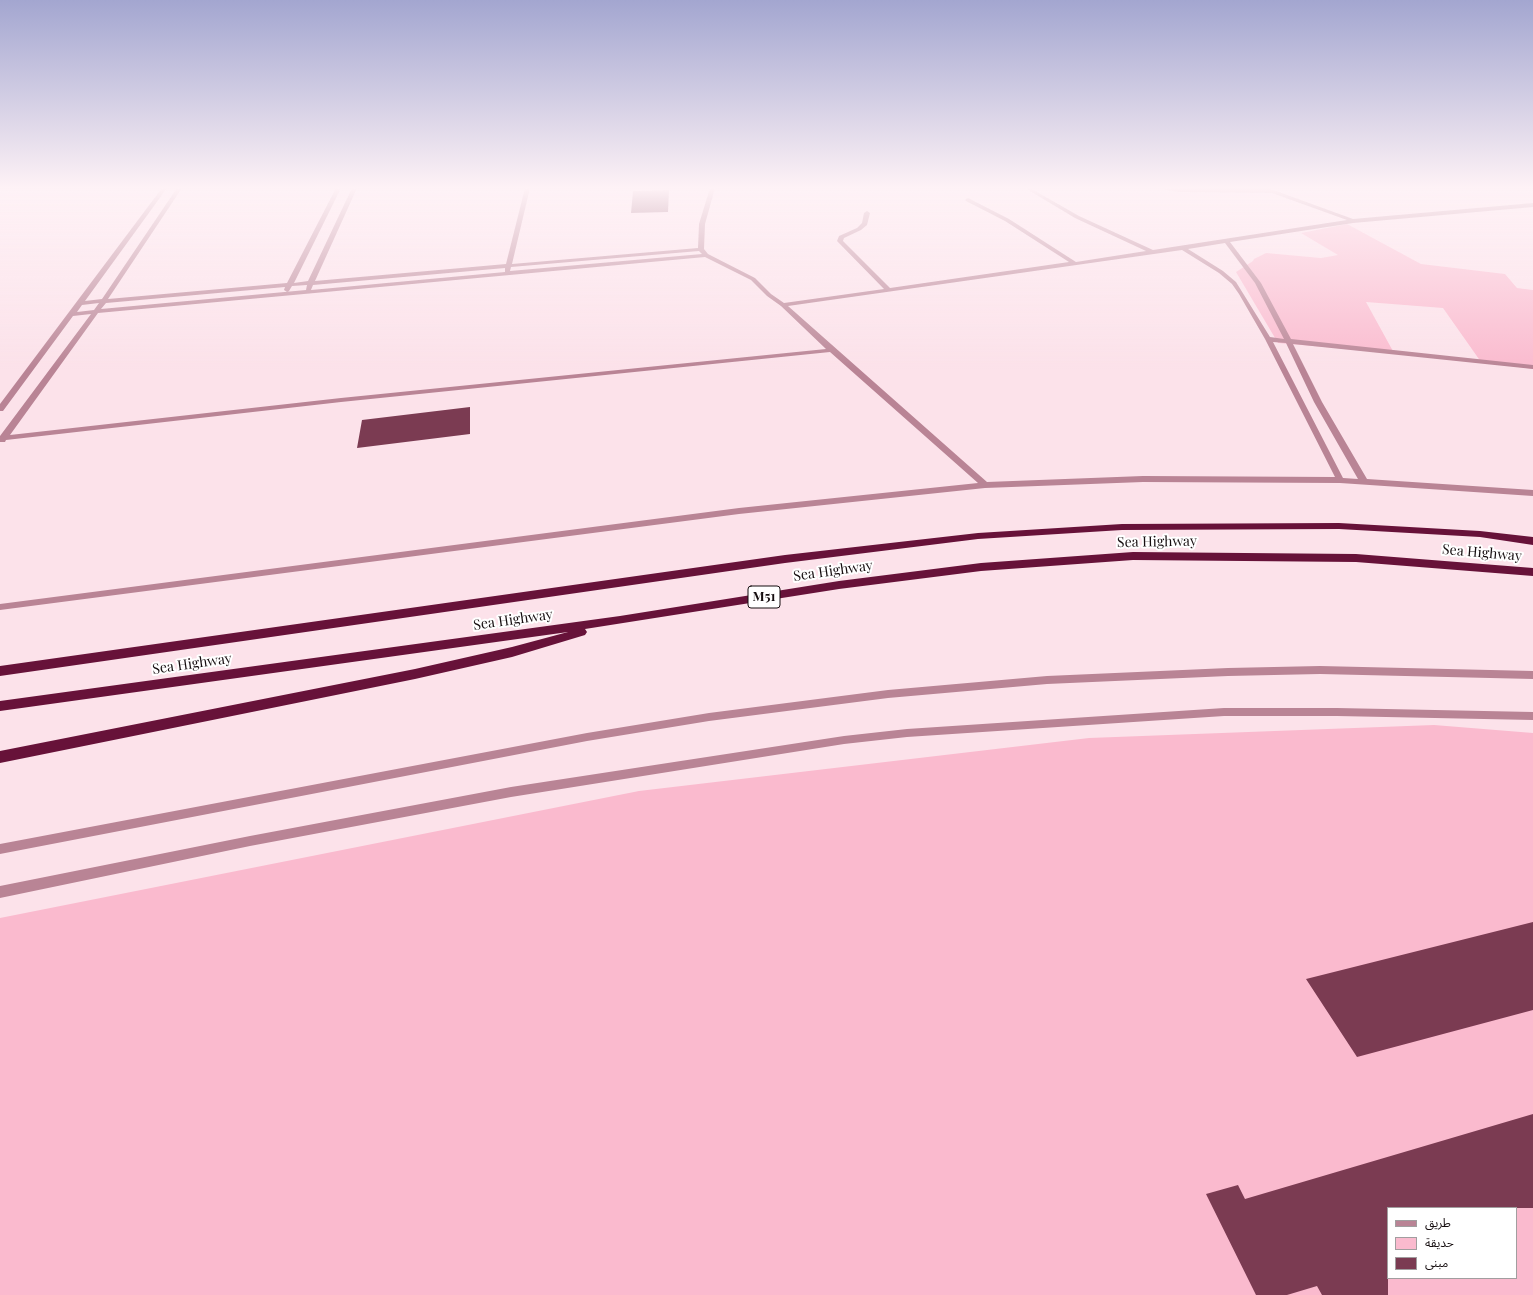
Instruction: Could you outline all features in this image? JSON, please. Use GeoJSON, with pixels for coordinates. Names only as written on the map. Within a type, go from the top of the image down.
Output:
{"type":"FeatureCollection","features":[{"type":"Feature","properties":{"kind":"highway","name":"Sea Highway"},"geometry":{"type":"LineString","coordinates":[[0,671],[785,559],[978,536],[1122,527],[1339,526],[1480,534],[1533,541]]}},
{"type":"Feature","properties":{"kind":"highway","name":"Sea Highway"},"geometry":{"type":"LineString","coordinates":[[0,706],[620,620],[839,585],[981,567],[1133,556],[1356,558],[1533,572]]}},
{"type":"Feature","properties":{"kind":"highway"},"geometry":{"type":"LineString","coordinates":[[0,757],[415,674],[512,652],[620,620]]}},
{"type":"Feature","properties":{"kind":"street"},"geometry":{"type":"LineString","coordinates":[[0,409],[120,248]]}},
{"type":"Feature","properties":{"kind":"street"},"geometry":{"type":"LineString","coordinates":[[1,440],[95,312],[138,248]]}},
{"type":"Feature","properties":{"kind":"street"},"geometry":{"type":"LineString","coordinates":[[285,295],[307,248]]}},
{"type":"Feature","properties":{"kind":"street"},"geometry":{"type":"LineString","coordinates":[[307,293],[326,248]]}},
{"type":"Feature","properties":{"kind":"street"},"geometry":{"type":"LineString","coordinates":[[507,274],[512,248]]}},
{"type":"Feature","properties":{"kind":"street"},"geometry":{"type":"LineString","coordinates":[[847,248],[889,290]]}},
{"type":"Feature","properties":{"kind":"street"},"geometry":{"type":"LineString","coordinates":[[1051,248],[1074,263]]}},
{"type":"Feature","properties":{"kind":"street"},"geometry":{"type":"LineString","coordinates":[[1144,248],[1152,252]]}},
{"type":"Feature","properties":{"kind":"street"},"geometry":{"type":"LineString","coordinates":[[783,305],[1180,248]]}},
{"type":"Feature","properties":{"kind":"street"},"geometry":{"type":"LineString","coordinates":[[1184,248],[1221,272],[1234,283],[1268,339],[1340,480]]}},
{"type":"Feature","properties":{"kind":"street"},"geometry":{"type":"LineString","coordinates":[[1232,248],[1258,284],[1271,306],[1318,402],[1364,482]]}},
{"type":"Feature","properties":{"kind":"street"},"geometry":{"type":"LineString","coordinates":[[80,303],[701,249],[706,256],[753,279],[769,295],[783,305],[985,485]]}},
{"type":"Feature","properties":{"kind":"street"},"geometry":{"type":"LineString","coordinates":[[71,314],[706,256]]}},
{"type":"Feature","properties":{"kind":"street"},"geometry":{"type":"LineString","coordinates":[[1268,339],[1533,367]]}},
{"type":"Feature","properties":{"kind":"street"},"geometry":{"type":"LineString","coordinates":[[1,440],[341,400],[832,350]]}},
{"type":"Feature","properties":{"kind":"street"},"geometry":{"type":"LineString","coordinates":[[0,607],[739,511],[985,485],[1142,479],[1340,480],[1533,493]]}},
{"type":"Feature","properties":{"kind":"street"},"geometry":{"type":"LineString","coordinates":[[0,849],[587,737],[717,716],[888,694],[1047,680],[1228,672],[1320,670],[1533,675]]}},
{"type":"Feature","properties":{"kind":"street"},"geometry":{"type":"LineString","coordinates":[[0,892],[250,841],[496,794],[844,740],[930,731],[1224,712],[1338,712],[1533,716]]}},
{"type":"Feature","properties":{"kind":"green space"},"geometry":{"type":"Polygon","coordinates":[[[1327,248],[1392,248],[1421,264],[1505,274],[1517,288],[1533,290],[1533,369],[1481,362],[1443,308],[1366,302],[1394,353],[1278,343],[1236,272],[1254,259],[1266,253],[1321,258],[1338,255],[1327,248]]]}},
{"type":"Feature","properties":{"kind":"green space"},"geometry":{"type":"Polygon","coordinates":[[[1434,725],[1533,733],[1533,1295],[0,1295],[0,918],[639,791],[1089,738],[1434,725]]]}},
{"type":"Feature","properties":{"kind":"building"},"geometry":{"type":"Polygon","coordinates":[[[470,407],[470,434],[357,448],[362,420],[470,407]]]}},
{"type":"Feature","properties":{"kind":"building"},"geometry":{"type":"Polygon","coordinates":[[[1533,922],[1533,1010],[1357,1057],[1306,979],[1533,922]]]}},
{"type":"Feature","properties":{"kind":"building"},"geometry":{"type":"Polygon","coordinates":[[[1533,1114],[1533,1208],[1387,1207],[1388,1295],[1322,1295],[1317,1286],[1287,1295],[1256,1295],[1206,1194],[1238,1185],[1245,1199],[1533,1114]]]}}]}
